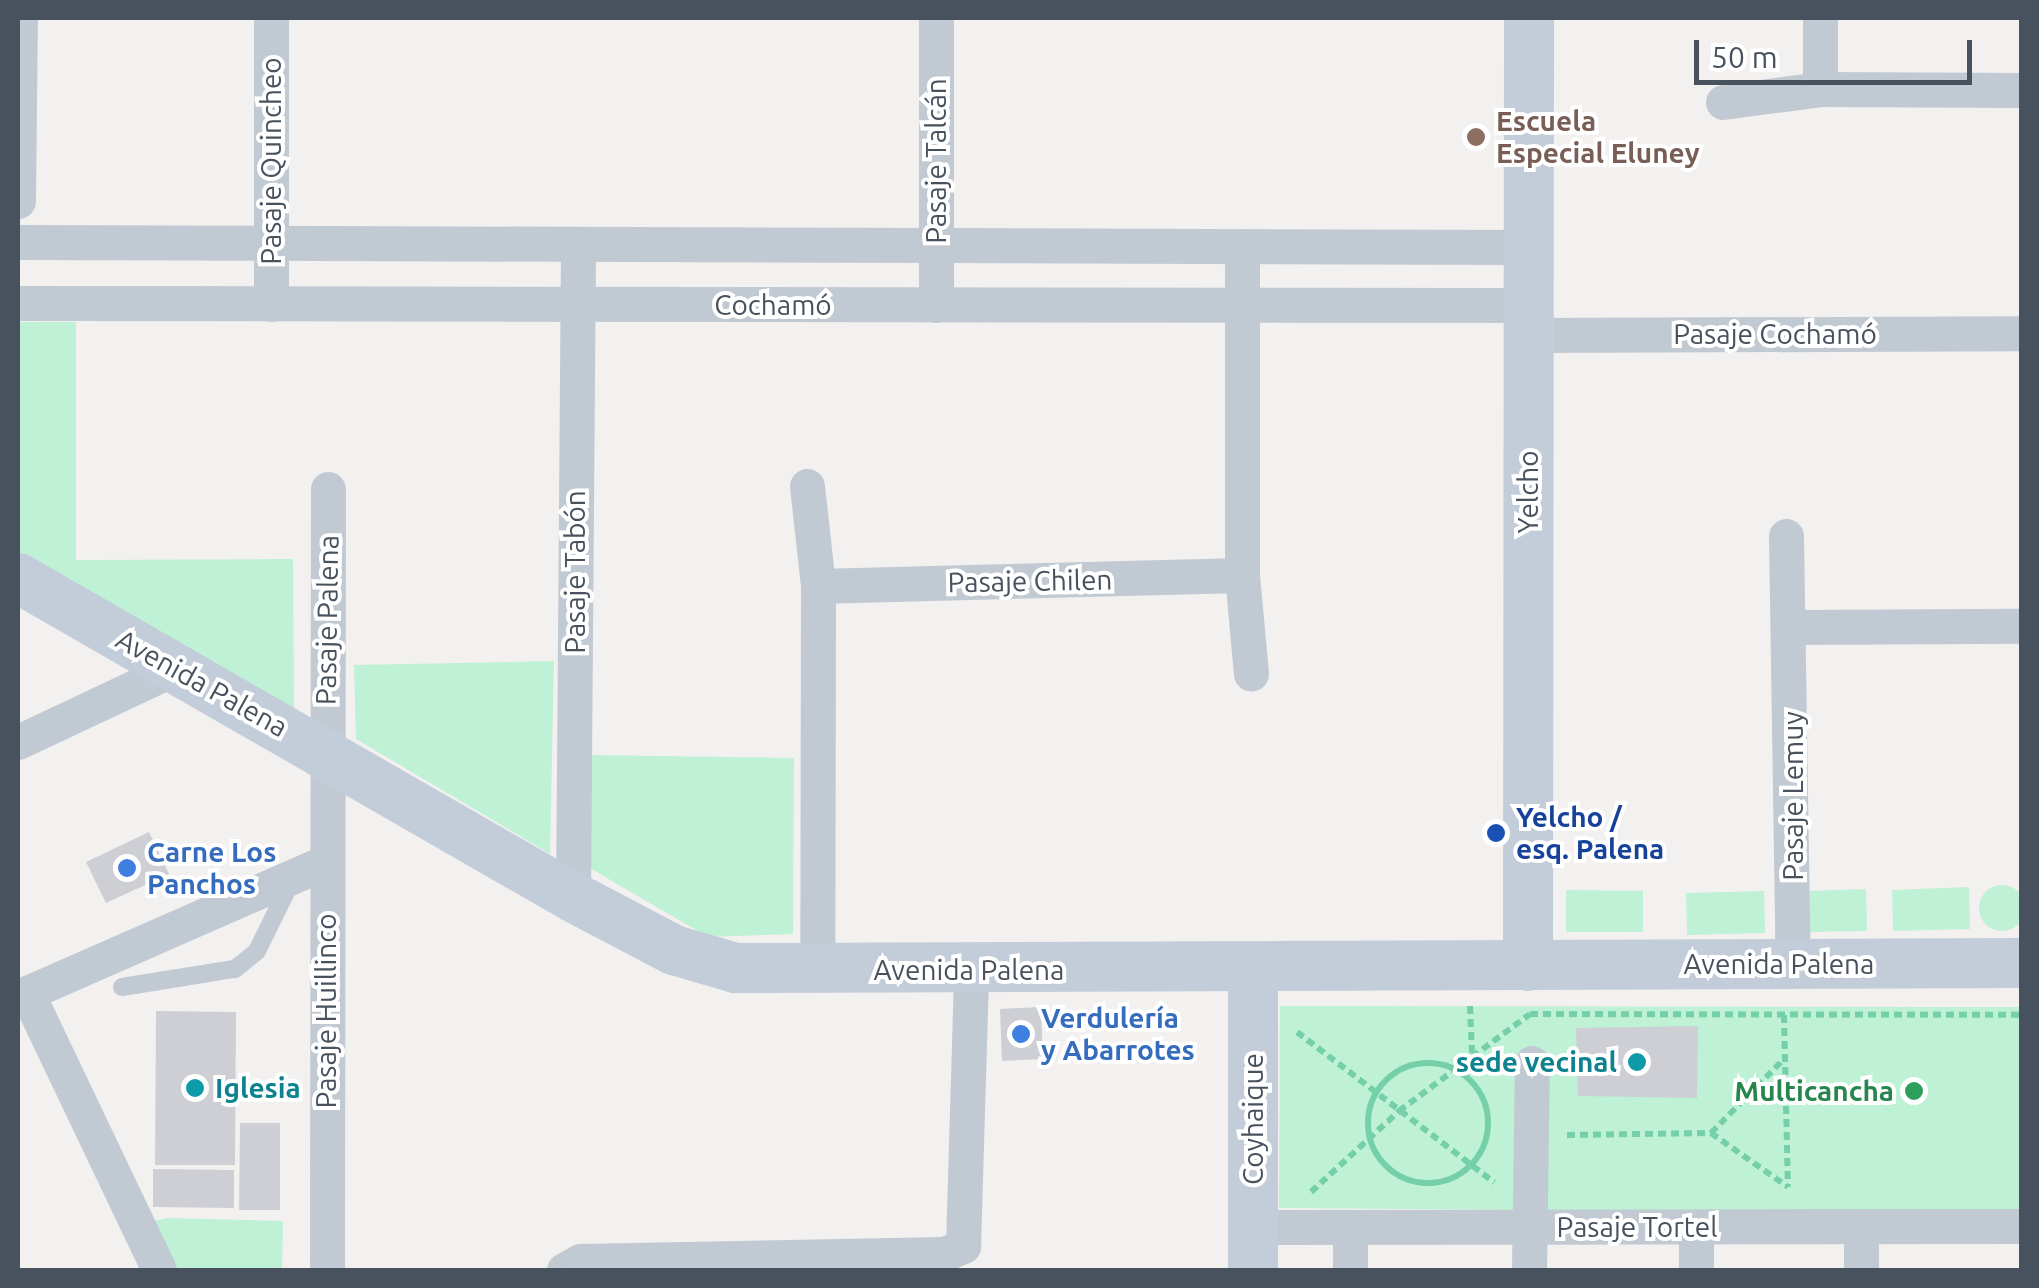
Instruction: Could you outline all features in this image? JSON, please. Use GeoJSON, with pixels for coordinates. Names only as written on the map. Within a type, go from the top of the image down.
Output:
{"type":"FeatureCollection","features":[{"type":"Feature","properties":{"kind":"street"},"geometry":{"type":"LineString","coordinates":[[18,201],[20,18]]}},
{"type":"Feature","properties":{"kind":"street","name":"Pasaje Quincheo"},"geometry":{"type":"LineString","coordinates":[[271,304],[272,18]]}},
{"type":"Feature","properties":{"kind":"street","name":"Pasaje Talcán"},"geometry":{"type":"LineString","coordinates":[[936,18],[936,305]]}},
{"type":"Feature","properties":{"kind":"street","name":"Yelcho"},"geometry":{"type":"LineString","coordinates":[[1528,966],[1529,18]]}},
{"type":"Feature","properties":{"kind":"street"},"geometry":{"type":"LineString","coordinates":[[1820,18],[1820,90]]}},
{"type":"Feature","properties":{"kind":"street"},"geometry":{"type":"LineString","coordinates":[[1723,102],[1820,90],[2022,90]]}},
{"type":"Feature","properties":{"kind":"street"},"geometry":{"type":"LineString","coordinates":[[18,242],[271,246],[1529,247]]}},
{"type":"Feature","properties":{"kind":"street","name":"Pasaje Tabón"},"geometry":{"type":"LineString","coordinates":[[573,897],[578,246]]}},
{"type":"Feature","properties":{"kind":"street"},"geometry":{"type":"LineString","coordinates":[[1242,246],[1242,576],[1251,674]]}},
{"type":"Feature","properties":{"kind":"street","name":"Cochamó"},"geometry":{"type":"LineString","coordinates":[[18,304],[1242,305],[1529,320]]}},
{"type":"Feature","properties":{"kind":"street","name":"Pasaje Cochamó"},"geometry":{"type":"LineString","coordinates":[[1529,320],[2022,333]]}},
{"type":"Feature","properties":{"kind":"street"},"geometry":{"type":"LineString","coordinates":[[807,486],[818,586],[817,970]]}},
{"type":"Feature","properties":{"kind":"street","name":"Pasaje Palena"},"geometry":{"type":"LineString","coordinates":[[326,751],[328,488]]}},
{"type":"Feature","properties":{"kind":"street","name":"Pasaje Lemuy"},"geometry":{"type":"LineString","coordinates":[[1786,536],[1793,627],[1793,964]]}},
{"type":"Feature","properties":{"kind":"street","name":"Pasaje Chilen"},"geometry":{"type":"LineString","coordinates":[[818,586],[1242,576]]}},
{"type":"Feature","properties":{"kind":"street","name":"Avenida Palena"},"geometry":{"type":"LineString","coordinates":[[18,578],[173,669],[326,751],[573,897],[715,964],[817,970],[971,970],[1253,983],[1528,966],[2022,964]]}},
{"type":"Feature","properties":{"kind":"street"},"geometry":{"type":"LineString","coordinates":[[1793,627],[2022,626]]}},
{"type":"Feature","properties":{"kind":"street"},"geometry":{"type":"LineString","coordinates":[[18,742],[173,669]]}},
{"type":"Feature","properties":{"kind":"street","name":"Pasaje Huillinco"},"geometry":{"type":"LineString","coordinates":[[326,751],[326,1270]]}},
{"type":"Feature","properties":{"kind":"street"},"geometry":{"type":"LineString","coordinates":[[158,1270],[22,995],[326,862]]}},
{"type":"Feature","properties":{"kind":"street"},"geometry":{"type":"LineString","coordinates":[[564,1270],[580,1261],[944,1254],[963,1246],[971,970]]}},
{"type":"Feature","properties":{"kind":"street","name":"Coyhaique"},"geometry":{"type":"LineString","coordinates":[[1253,983],[1260,1241]]}},
{"type":"Feature","properties":{"kind":"street"},"geometry":{"type":"LineString","coordinates":[[1529,1270],[1532,1064]]}},
{"type":"Feature","properties":{"kind":"street","name":"Pasaje Tortel"},"geometry":{"type":"LineString","coordinates":[[1260,1241],[1350,1227],[1530,1220],[1696,1226],[2022,1226]]}},
{"type":"Feature","properties":{"kind":"street"},"geometry":{"type":"LineString","coordinates":[[1696,1226],[1696,1270]]}},
{"type":"Feature","properties":{"kind":"street"},"geometry":{"type":"LineString","coordinates":[[1846,1226],[1861,1270]]}},
{"type":"Feature","properties":{"kind":"street"},"geometry":{"type":"LineString","coordinates":[[1350,1227],[1350,1270]]}},
{"type":"Feature","properties":{"kind":"lane"},"geometry":{"type":"LineString","coordinates":[[122,986],[211,976],[249,960],[293,877]]}},
{"type":"Feature","properties":{"kind":"path"},"geometry":{"type":"LineString","coordinates":[[1253,983],[1375,1093],[1473,1164],[1530,1220]]}},
{"type":"Feature","properties":{"kind":"path"},"geometry":{"type":"LineString","coordinates":[[1260,1241],[1368,1137],[1530,1014],[2022,1015]]}},
{"type":"Feature","properties":{"kind":"path"},"geometry":{"type":"LineString","coordinates":[[1784,1016],[1788,1187]]}},
{"type":"Feature","properties":{"kind":"path"},"geometry":{"type":"LineString","coordinates":[[1711,1134],[1784,1060]]}},
{"type":"Feature","properties":{"kind":"path"},"geometry":{"type":"LineString","coordinates":[[1409,1065],[1454,1068],[1475,1085],[1488,1136],[1473,1164],[1452,1180],[1400,1178],[1368,1137],[1375,1093],[1409,1065]]}},
{"type":"Feature","properties":{"kind":"path"},"geometry":{"type":"LineString","coordinates":[[1488,1136],[1711,1134],[1846,1226]]}},
{"type":"Feature","properties":{"kind":"green space"},"geometry":{"type":"Polygon","coordinates":[[[18,322],[76,322],[76,560],[293,559],[294,718],[18,553],[18,322]]]}},
{"type":"Feature","properties":{"kind":"green space"},"geometry":{"type":"Polygon","coordinates":[[[554,661],[550,854],[356,739],[354,665],[554,661]]]}},
{"type":"Feature","properties":{"kind":"green space"},"geometry":{"type":"Polygon","coordinates":[[[589,755],[794,758],[793,934],[708,937],[588,867],[589,755]]]}},
{"type":"Feature","properties":{"kind":"green space"},"geometry":{"type":"Polygon","coordinates":[[[2002,885],[2018,892],[2025,908],[2018,924],[2002,931],[1986,924],[1979,908],[1986,892],[2002,885]]]}},
{"type":"Feature","properties":{"kind":"green space"},"geometry":{"type":"Polygon","coordinates":[[[1969,887],[1970,929],[1893,931],[1892,890],[1969,887]]]}},
{"type":"Feature","properties":{"kind":"green space"},"geometry":{"type":"Polygon","coordinates":[[[1866,889],[1867,931],[1808,932],[1807,891],[1866,889]]]}},
{"type":"Feature","properties":{"kind":"green space"},"geometry":{"type":"Polygon","coordinates":[[[1566,890],[1643,891],[1643,932],[1566,932],[1566,890]]]}},
{"type":"Feature","properties":{"kind":"green space"},"geometry":{"type":"Polygon","coordinates":[[[1764,891],[1765,933],[1687,935],[1686,893],[1764,891]]]}},
{"type":"Feature","properties":{"kind":"green space"},"geometry":{"type":"Polygon","coordinates":[[[1280,1006],[2021,1007],[2021,1214],[1279,1208],[1280,1006]]]}},
{"type":"Feature","properties":{"kind":"green space"},"geometry":{"type":"Polygon","coordinates":[[[167,1218],[283,1221],[282,1270],[172,1270],[149,1222],[167,1218]]]}},
{"type":"Feature","properties":{"kind":"building","name":"Carne Los Panchos"},"geometry":{"type":"Polygon","coordinates":[[[149,832],[169,874],[106,903],[86,862],[149,832]]]}},
{"type":"Feature","properties":{"kind":"building","name":"Verdulería y Abarrotes"},"geometry":{"type":"Polygon","coordinates":[[[1041,1007],[1043,1059],[1002,1061],[1000,1009],[1041,1007]]]}},
{"type":"Feature","properties":{"kind":"building","name":"Iglesia"},"geometry":{"type":"Polygon","coordinates":[[[156,1011],[236,1012],[235,1165],[155,1165],[156,1011]]]}},
{"type":"Feature","properties":{"kind":"building","name":"sede vecinal"},"geometry":{"type":"Polygon","coordinates":[[[1698,1026],[1697,1098],[1578,1096],[1576,1028],[1698,1026]]]}},
{"type":"Feature","properties":{"kind":"building"},"geometry":{"type":"Polygon","coordinates":[[[240,1123],[280,1123],[280,1210],[239,1210],[240,1123]]]}},
{"type":"Feature","properties":{"kind":"building"},"geometry":{"type":"Polygon","coordinates":[[[153,1169],[234,1170],[234,1208],[153,1207],[153,1169]]]}},
{"type":"Feature","properties":{"kind":"place","name":"Escuela Especial Eluney"},"geometry":{"type":"Point","coordinates":[1476,137]}},
{"type":"Feature","properties":{"kind":"place","name":"Yelcho / esq. Palena"},"geometry":{"type":"Point","coordinates":[1496,833]}},
{"type":"Feature","properties":{"kind":"place","name":"Carne Los Panchos"},"geometry":{"type":"Point","coordinates":[127,868]}},
{"type":"Feature","properties":{"kind":"place","name":"Verdulería y Abarrotes"},"geometry":{"type":"Point","coordinates":[1021,1034]}},
{"type":"Feature","properties":{"kind":"place","name":"sede vecinal"},"geometry":{"type":"Point","coordinates":[1637,1062]}},
{"type":"Feature","properties":{"kind":"place","name":"Iglesia"},"geometry":{"type":"Point","coordinates":[195,1088]}},
{"type":"Feature","properties":{"kind":"place","name":"Multicancha"},"geometry":{"type":"Point","coordinates":[1914,1091]}}]}
